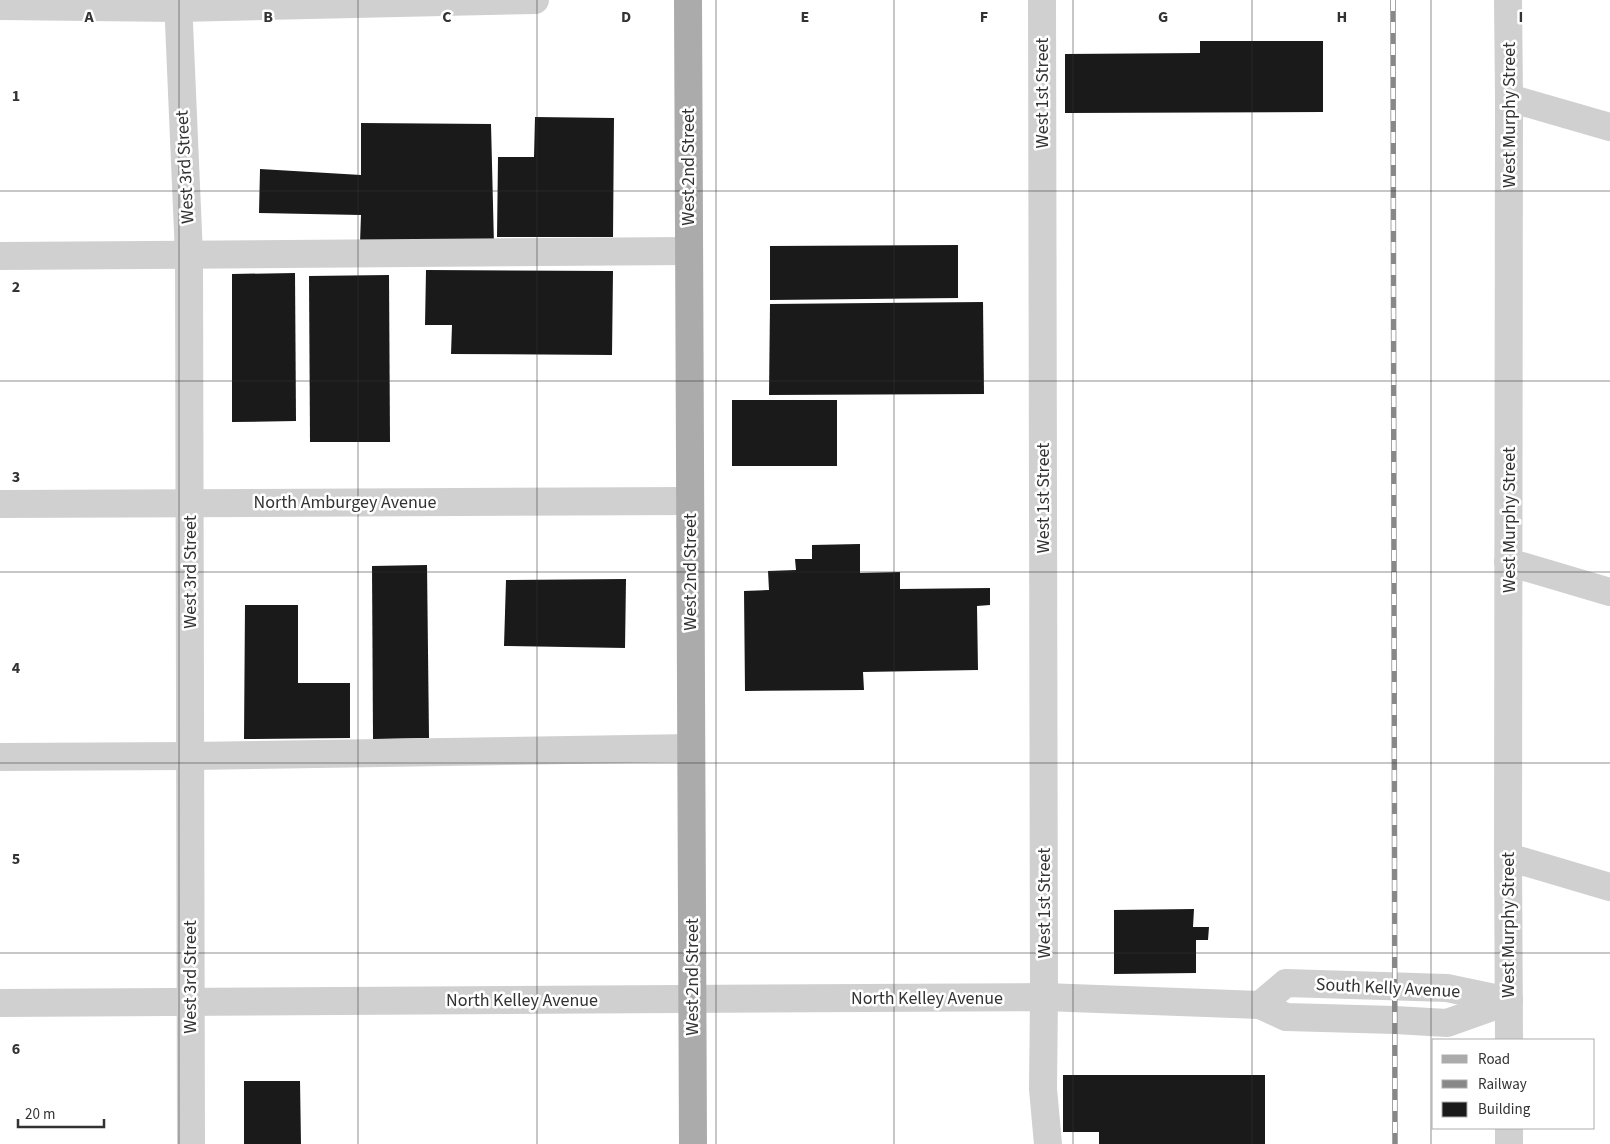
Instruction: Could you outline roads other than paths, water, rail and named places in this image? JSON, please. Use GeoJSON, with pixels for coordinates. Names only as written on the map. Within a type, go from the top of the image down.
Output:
{"type":"FeatureCollection","features":[{"type":"Feature","properties":{"kind":"main road","name":"West 2nd Street"},"geometry":{"type":"LineString","coordinates":[[688,0],[693,1144]]}},
{"type":"Feature","properties":{"kind":"street"},"geometry":{"type":"LineString","coordinates":[[0,6],[535,0]]}},
{"type":"Feature","properties":{"kind":"street","name":"West 1st Street"},"geometry":{"type":"LineString","coordinates":[[1042,0],[1043,1089],[1048,1144]]}},
{"type":"Feature","properties":{"kind":"street","name":"West Murphy Street"},"geometry":{"type":"LineString","coordinates":[[1508,0],[1510,98],[1508,562],[1509,1039]]}},
{"type":"Feature","properties":{"kind":"street","name":"West 3rd Street"},"geometry":{"type":"LineString","coordinates":[[178,4],[189,255],[190,1144]]}},
{"type":"Feature","properties":{"kind":"street"},"geometry":{"type":"LineString","coordinates":[[1510,98],[1610,127]]}},
{"type":"Feature","properties":{"kind":"street"},"geometry":{"type":"LineString","coordinates":[[0,256],[689,251]]}},
{"type":"Feature","properties":{"kind":"street","name":"North Amburgey Avenue"},"geometry":{"type":"LineString","coordinates":[[0,504],[690,501]]}},
{"type":"Feature","properties":{"kind":"street"},"geometry":{"type":"LineString","coordinates":[[1508,562],[1610,592]]}},
{"type":"Feature","properties":{"kind":"street"},"geometry":{"type":"LineString","coordinates":[[0,757],[691,748]]}},
{"type":"Feature","properties":{"kind":"street"},"geometry":{"type":"LineString","coordinates":[[1508,857],[1610,888]]}},
{"type":"Feature","properties":{"kind":"street","name":"North Kelley Avenue"},"geometry":{"type":"LineString","coordinates":[[0,1003],[1044,997]]}},
{"type":"Feature","properties":{"kind":"street","name":"South Kelly Avenue"},"geometry":{"type":"LineString","coordinates":[[1044,997],[1260,1005],[1286,1017],[1447,1023],[1509,1001]]}},
{"type":"Feature","properties":{"kind":"street"},"geometry":{"type":"LineString","coordinates":[[1509,1129],[1509,1144]]}},
{"type":"Feature","properties":{"kind":"railway"},"geometry":{"type":"LineString","coordinates":[[1393,0],[1395,1144]]}}]}
